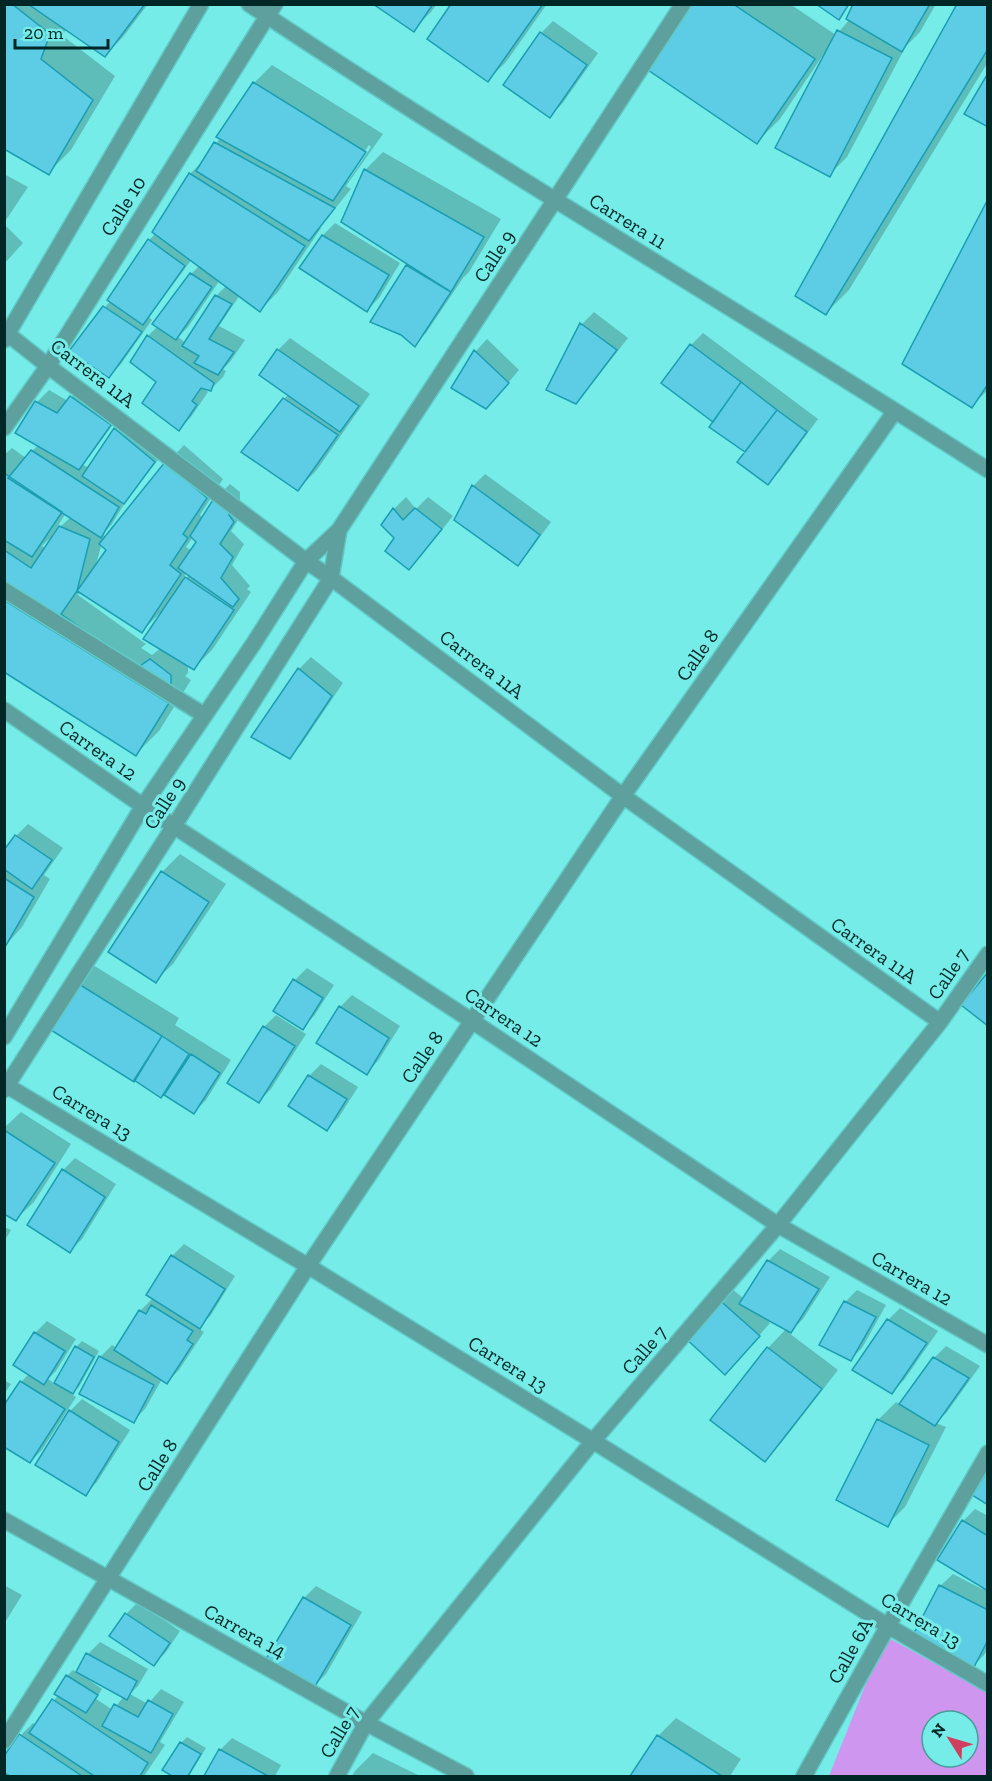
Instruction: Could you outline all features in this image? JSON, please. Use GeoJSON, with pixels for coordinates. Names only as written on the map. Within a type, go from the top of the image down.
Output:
{"type":"FeatureCollection","features":[{"type":"Feature","properties":{"kind":"street"},"geometry":{"type":"LineString","coordinates":[[6,335],[201,4]]}},
{"type":"Feature","properties":{"kind":"street","name":"Carrera 11"},"geometry":{"type":"LineString","coordinates":[[249,4],[271,11],[555,201],[987,470]]}},
{"type":"Feature","properties":{"kind":"street","name":"Calle 9"},"geometry":{"type":"LineString","coordinates":[[4,1037],[143,806],[254,643],[306,561],[339,530],[683,4]]}},
{"type":"Feature","properties":{"kind":"street","name":"Calle 10"},"geometry":{"type":"LineString","coordinates":[[4,428],[48,366],[271,11]]}},
{"type":"Feature","properties":{"kind":"street","name":"Carrera 11A"},"geometry":{"type":"LineString","coordinates":[[6,335],[623,796],[940,1022]]}},
{"type":"Feature","properties":{"kind":"street","name":"Calle 8"},"geometry":{"type":"LineString","coordinates":[[4,1741],[308,1266],[472,1021],[623,796],[895,411]]}},
{"type":"Feature","properties":{"kind":"street","name":"Calle 9"},"geometry":{"type":"LineString","coordinates":[[5,1087],[331,578],[339,530]]}},
{"type":"Feature","properties":{"kind":"street"},"geometry":{"type":"LineString","coordinates":[[4,590],[204,715]]}},
{"type":"Feature","properties":{"kind":"street","name":"Carrera 12"},"geometry":{"type":"LineString","coordinates":[[4,710],[143,806],[778,1225],[987,1345]]}},
{"type":"Feature","properties":{"kind":"street","name":"Calle 7"},"geometry":{"type":"LineString","coordinates":[[337,1776],[366,1723],[593,1441],[778,1225],[940,1022],[987,954]]}},
{"type":"Feature","properties":{"kind":"street","name":"Carrera 13"},"geometry":{"type":"LineString","coordinates":[[5,1087],[308,1266],[888,1626],[987,1684]]}},
{"type":"Feature","properties":{"kind":"street","name":"Calle 6A"},"geometry":{"type":"LineString","coordinates":[[804,1776],[987,1453]]}},
{"type":"Feature","properties":{"kind":"street","name":"Carrera 14"},"geometry":{"type":"LineString","coordinates":[[4,1520],[366,1723],[466,1776]]}},
{"type":"Feature","properties":{"kind":"shaded area"},"geometry":{"type":"Polygon","coordinates":[[[885,1636],[987,1692],[987,1776],[829,1776],[885,1636]]]}},
{"type":"Feature","properties":{"kind":"building"},"geometry":{"type":"Polygon","coordinates":[[[4,4],[12,4],[50,34],[41,59],[93,100],[49,175],[4,149],[4,4]]]}},
{"type":"Feature","properties":{"kind":"building"},"geometry":{"type":"Polygon","coordinates":[[[28,4],[145,4],[105,57],[28,4]]]}},
{"type":"Feature","properties":{"kind":"building"},"geometry":{"type":"Polygon","coordinates":[[[373,4],[433,4],[414,32],[373,4]]]}},
{"type":"Feature","properties":{"kind":"building"},"geometry":{"type":"Polygon","coordinates":[[[451,4],[543,4],[488,82],[427,39],[451,4]]]}},
{"type":"Feature","properties":{"kind":"building"},"geometry":{"type":"Polygon","coordinates":[[[692,4],[733,4],[815,59],[757,144],[648,70],[692,4]]]}},
{"type":"Feature","properties":{"kind":"building"},"geometry":{"type":"Polygon","coordinates":[[[816,4],[849,4],[839,20],[816,4]]]}},
{"type":"Feature","properties":{"kind":"building"},"geometry":{"type":"Polygon","coordinates":[[[853,4],[930,4],[902,52],[846,19],[853,4]]]}},
{"type":"Feature","properties":{"kind":"building"},"geometry":{"type":"Polygon","coordinates":[[[957,4],[988,4],[988,49],[826,315],[795,296],[957,4]]]}},
{"type":"Feature","properties":{"kind":"building"},"geometry":{"type":"Polygon","coordinates":[[[837,30],[892,58],[830,177],[775,148],[837,30]]]}},
{"type":"Feature","properties":{"kind":"building"},"geometry":{"type":"Polygon","coordinates":[[[540,32],[587,65],[550,118],[503,85],[540,32]]]}},
{"type":"Feature","properties":{"kind":"building"},"geometry":{"type":"Polygon","coordinates":[[[988,73],[988,127],[964,114],[988,73]]]}},
{"type":"Feature","properties":{"kind":"building"},"geometry":{"type":"Polygon","coordinates":[[[253,82],[366,152],[333,201],[216,137],[253,82]]]}},
{"type":"Feature","properties":{"kind":"building"},"geometry":{"type":"Polygon","coordinates":[[[214,142],[335,208],[309,241],[196,171],[214,142]]]}},
{"type":"Feature","properties":{"kind":"building"},"geometry":{"type":"Polygon","coordinates":[[[364,169],[484,237],[451,292],[341,222],[364,169]]]}},
{"type":"Feature","properties":{"kind":"building"},"geometry":{"type":"Polygon","coordinates":[[[189,173],[305,246],[260,312],[152,232],[189,173]]]}},
{"type":"Feature","properties":{"kind":"building"},"geometry":{"type":"Polygon","coordinates":[[[988,199],[988,384],[972,408],[902,364],[988,199]]]}},
{"type":"Feature","properties":{"kind":"building"},"geometry":{"type":"Polygon","coordinates":[[[322,235],[389,275],[367,312],[299,268],[322,235]]]}},
{"type":"Feature","properties":{"kind":"building"},"geometry":{"type":"Polygon","coordinates":[[[148,239],[185,266],[143,325],[107,300],[148,239]]]}},
{"type":"Feature","properties":{"kind":"building"},"geometry":{"type":"Polygon","coordinates":[[[406,265],[451,292],[415,347],[401,335],[370,322],[406,265]]]}},
{"type":"Feature","properties":{"kind":"building"},"geometry":{"type":"Polygon","coordinates":[[[190,273],[212,287],[176,340],[152,324],[190,273]]]}},
{"type":"Feature","properties":{"kind":"building"},"geometry":{"type":"Polygon","coordinates":[[[215,295],[232,304],[209,339],[234,352],[218,375],[194,363],[199,356],[182,346],[215,295]]]}},
{"type":"Feature","properties":{"kind":"building"},"geometry":{"type":"Polygon","coordinates":[[[103,306],[142,332],[109,378],[69,351],[103,306]]]}},
{"type":"Feature","properties":{"kind":"building"},"geometry":{"type":"Polygon","coordinates":[[[580,323],[617,350],[576,404],[546,390],[580,323]]]}},
{"type":"Feature","properties":{"kind":"building"},"geometry":{"type":"Polygon","coordinates":[[[147,335],[214,383],[211,391],[201,388],[192,401],[197,405],[179,431],[142,403],[156,382],[130,362],[147,335]]]}},
{"type":"Feature","properties":{"kind":"building"},"geometry":{"type":"Polygon","coordinates":[[[690,344],[741,382],[713,422],[661,383],[690,344]]]}},
{"type":"Feature","properties":{"kind":"building"},"geometry":{"type":"Polygon","coordinates":[[[277,349],[359,406],[340,432],[259,375],[277,349]]]}},
{"type":"Feature","properties":{"kind":"building"},"geometry":{"type":"Polygon","coordinates":[[[474,350],[509,383],[486,409],[451,388],[474,350]]]}},
{"type":"Feature","properties":{"kind":"building"},"geometry":{"type":"Polygon","coordinates":[[[741,382],[777,410],[745,452],[709,427],[741,382]]]}},
{"type":"Feature","properties":{"kind":"building"},"geometry":{"type":"Polygon","coordinates":[[[70,396],[111,425],[79,470],[15,433],[35,401],[57,413],[70,396]]]}},
{"type":"Feature","properties":{"kind":"building"},"geometry":{"type":"Polygon","coordinates":[[[283,398],[338,435],[298,491],[241,452],[283,398]]]}},
{"type":"Feature","properties":{"kind":"building"},"geometry":{"type":"Polygon","coordinates":[[[777,410],[807,432],[768,485],[737,462],[777,410]]]}},
{"type":"Feature","properties":{"kind":"building"},"geometry":{"type":"Polygon","coordinates":[[[114,428],[155,462],[124,504],[82,476],[114,428]]]}},
{"type":"Feature","properties":{"kind":"building"},"geometry":{"type":"Polygon","coordinates":[[[31,450],[119,507],[101,538],[8,478],[31,450]]]}},
{"type":"Feature","properties":{"kind":"building"},"geometry":{"type":"Polygon","coordinates":[[[165,462],[207,498],[183,534],[188,538],[170,565],[181,574],[142,633],[77,591],[106,550],[99,544],[165,462]]]}},
{"type":"Feature","properties":{"kind":"building"},"geometry":{"type":"Polygon","coordinates":[[[4,473],[62,512],[32,557],[4,540],[4,473]]]}},
{"type":"Feature","properties":{"kind":"building"},"geometry":{"type":"Polygon","coordinates":[[[472,485],[540,535],[518,566],[454,520],[472,485]]]}},
{"type":"Feature","properties":{"kind":"building"},"geometry":{"type":"Polygon","coordinates":[[[216,495],[229,504],[229,515],[234,522],[220,544],[233,557],[221,578],[239,599],[233,607],[178,568],[196,542],[190,536],[216,495]]]}},
{"type":"Feature","properties":{"kind":"building"},"geometry":{"type":"Polygon","coordinates":[[[393,508],[403,520],[415,508],[442,529],[409,570],[385,551],[394,538],[381,525],[393,508]]]}},
{"type":"Feature","properties":{"kind":"building"},"geometry":{"type":"Polygon","coordinates":[[[59,526],[90,539],[77,591],[61,614],[137,668],[150,659],[171,675],[171,692],[4,586],[4,550],[31,568],[59,526]]]}},
{"type":"Feature","properties":{"kind":"building"},"geometry":{"type":"Polygon","coordinates":[[[185,577],[234,610],[194,670],[143,639],[185,577]]]}},
{"type":"Feature","properties":{"kind":"building"},"geometry":{"type":"Polygon","coordinates":[[[4,600],[169,703],[136,756],[4,672],[4,600]]]}},
{"type":"Feature","properties":{"kind":"building"},"geometry":{"type":"Polygon","coordinates":[[[298,668],[332,696],[290,759],[251,737],[298,668]]]}},
{"type":"Feature","properties":{"kind":"building"},"geometry":{"type":"Polygon","coordinates":[[[15,835],[52,860],[32,889],[4,869],[4,850],[15,835]]]}},
{"type":"Feature","properties":{"kind":"building"},"geometry":{"type":"Polygon","coordinates":[[[161,871],[209,902],[156,983],[108,952],[161,871]]]}},
{"type":"Feature","properties":{"kind":"building"},"geometry":{"type":"Polygon","coordinates":[[[4,878],[34,897],[5,947],[4,947],[4,878]]]}},
{"type":"Feature","properties":{"kind":"building"},"geometry":{"type":"Polygon","coordinates":[[[988,972],[988,1026],[961,1005],[988,972]]]}},
{"type":"Feature","properties":{"kind":"building"},"geometry":{"type":"Polygon","coordinates":[[[293,979],[323,998],[303,1030],[273,1011],[293,979]]]}},
{"type":"Feature","properties":{"kind":"building"},"geometry":{"type":"Polygon","coordinates":[[[74,981],[162,1036],[134,1082],[46,1027],[74,981]]]}},
{"type":"Feature","properties":{"kind":"building"},"geometry":{"type":"Polygon","coordinates":[[[339,1006],[389,1038],[367,1075],[316,1043],[339,1006]]]}},
{"type":"Feature","properties":{"kind":"building"},"geometry":{"type":"Polygon","coordinates":[[[263,1026],[295,1046],[259,1103],[227,1083],[263,1026]]]}},
{"type":"Feature","properties":{"kind":"building"},"geometry":{"type":"Polygon","coordinates":[[[162,1036],[189,1054],[161,1098],[134,1080],[162,1036]]]}},
{"type":"Feature","properties":{"kind":"building"},"geometry":{"type":"Polygon","coordinates":[[[191,1054],[220,1073],[194,1114],[164,1095],[191,1054]]]}},
{"type":"Feature","properties":{"kind":"building"},"geometry":{"type":"Polygon","coordinates":[[[308,1075],[347,1099],[327,1131],[288,1106],[308,1075]]]}},
{"type":"Feature","properties":{"kind":"building"},"geometry":{"type":"Polygon","coordinates":[[[4,1130],[55,1163],[16,1221],[4,1214],[4,1130]]]}},
{"type":"Feature","properties":{"kind":"building"},"geometry":{"type":"Polygon","coordinates":[[[62,1169],[105,1197],[70,1253],[27,1225],[62,1169]]]}},
{"type":"Feature","properties":{"kind":"building"},"geometry":{"type":"Polygon","coordinates":[[[171,1255],[225,1289],[200,1329],[146,1295],[171,1255]]]}},
{"type":"Feature","properties":{"kind":"building"},"geometry":{"type":"Polygon","coordinates":[[[767,1260],[819,1289],[791,1333],[739,1304],[767,1260]]]}},
{"type":"Feature","properties":{"kind":"building"},"geometry":{"type":"Polygon","coordinates":[[[716,1297],[760,1336],[725,1375],[682,1335],[716,1297]]]}},
{"type":"Feature","properties":{"kind":"building"},"geometry":{"type":"Polygon","coordinates":[[[844,1301],[876,1317],[851,1361],[819,1345],[844,1301]]]}},
{"type":"Feature","properties":{"kind":"building"},"geometry":{"type":"Polygon","coordinates":[[[151,1305],[193,1331],[187,1340],[193,1344],[167,1384],[114,1350],[139,1310],[146,1314],[151,1305]]]}},
{"type":"Feature","properties":{"kind":"building"},"geometry":{"type":"Polygon","coordinates":[[[887,1319],[927,1343],[892,1394],[852,1370],[887,1319]]]}},
{"type":"Feature","properties":{"kind":"building"},"geometry":{"type":"Polygon","coordinates":[[[34,1332],[65,1351],[44,1385],[13,1365],[34,1332]]]}},
{"type":"Feature","properties":{"kind":"building"},"geometry":{"type":"Polygon","coordinates":[[[75,1346],[94,1357],[73,1394],[54,1383],[75,1346]]]}},
{"type":"Feature","properties":{"kind":"building"},"geometry":{"type":"Polygon","coordinates":[[[767,1347],[822,1389],[765,1462],[710,1420],[767,1347]]]}},
{"type":"Feature","properties":{"kind":"building"},"geometry":{"type":"Polygon","coordinates":[[[99,1356],[154,1385],[134,1423],[79,1394],[99,1356]]]}},
{"type":"Feature","properties":{"kind":"building"},"geometry":{"type":"Polygon","coordinates":[[[933,1357],[969,1378],[935,1426],[899,1404],[933,1357]]]}},
{"type":"Feature","properties":{"kind":"building"},"geometry":{"type":"Polygon","coordinates":[[[20,1381],[65,1409],[30,1463],[4,1447],[4,1405],[20,1381]]]}},
{"type":"Feature","properties":{"kind":"building"},"geometry":{"type":"Polygon","coordinates":[[[69,1410],[119,1442],[86,1496],[35,1465],[69,1410]]]}},
{"type":"Feature","properties":{"kind":"building"},"geometry":{"type":"Polygon","coordinates":[[[877,1419],[929,1445],[888,1527],[836,1500],[877,1419]]]}},
{"type":"Feature","properties":{"kind":"building"},"geometry":{"type":"Polygon","coordinates":[[[988,1470],[988,1505],[972,1495],[988,1470]]]}},
{"type":"Feature","properties":{"kind":"building"},"geometry":{"type":"Polygon","coordinates":[[[962,1520],[988,1536],[988,1591],[937,1560],[962,1520]]]}},
{"type":"Feature","properties":{"kind":"building"},"geometry":{"type":"Polygon","coordinates":[[[939,1585],[988,1610],[988,1640],[973,1669],[912,1637],[939,1585]]]}},
{"type":"Feature","properties":{"kind":"building"},"geometry":{"type":"Polygon","coordinates":[[[303,1597],[351,1625],[314,1688],[266,1659],[303,1597]]]}},
{"type":"Feature","properties":{"kind":"building"},"geometry":{"type":"Polygon","coordinates":[[[125,1613],[170,1643],[154,1666],[109,1636],[125,1613]]]}},
{"type":"Feature","properties":{"kind":"building"},"geometry":{"type":"Polygon","coordinates":[[[86,1653],[137,1681],[127,1700],[76,1672],[86,1653]]]}},
{"type":"Feature","properties":{"kind":"building"},"geometry":{"type":"Polygon","coordinates":[[[66,1675],[98,1695],[86,1713],[54,1694],[66,1675]]]}},
{"type":"Feature","properties":{"kind":"building"},"geometry":{"type":"Polygon","coordinates":[[[52,1699],[148,1763],[140,1776],[94,1776],[29,1733],[52,1699]]]}},
{"type":"Feature","properties":{"kind":"building"},"geometry":{"type":"Polygon","coordinates":[[[148,1700],[173,1714],[151,1753],[102,1726],[114,1704],[138,1717],[148,1700]]]}},
{"type":"Feature","properties":{"kind":"building"},"geometry":{"type":"Polygon","coordinates":[[[19,1734],[82,1776],[10,1776],[4,1773],[4,1756],[19,1734]]]}},
{"type":"Feature","properties":{"kind":"building"},"geometry":{"type":"Polygon","coordinates":[[[657,1735],[722,1776],[630,1776],[657,1735]]]}},
{"type":"Feature","properties":{"kind":"building"},"geometry":{"type":"Polygon","coordinates":[[[180,1742],[201,1754],[188,1776],[172,1776],[162,1770],[180,1742]]]}},
{"type":"Feature","properties":{"kind":"building"},"geometry":{"type":"Polygon","coordinates":[[[219,1749],[268,1776],[204,1776],[219,1749]]]}}]}
